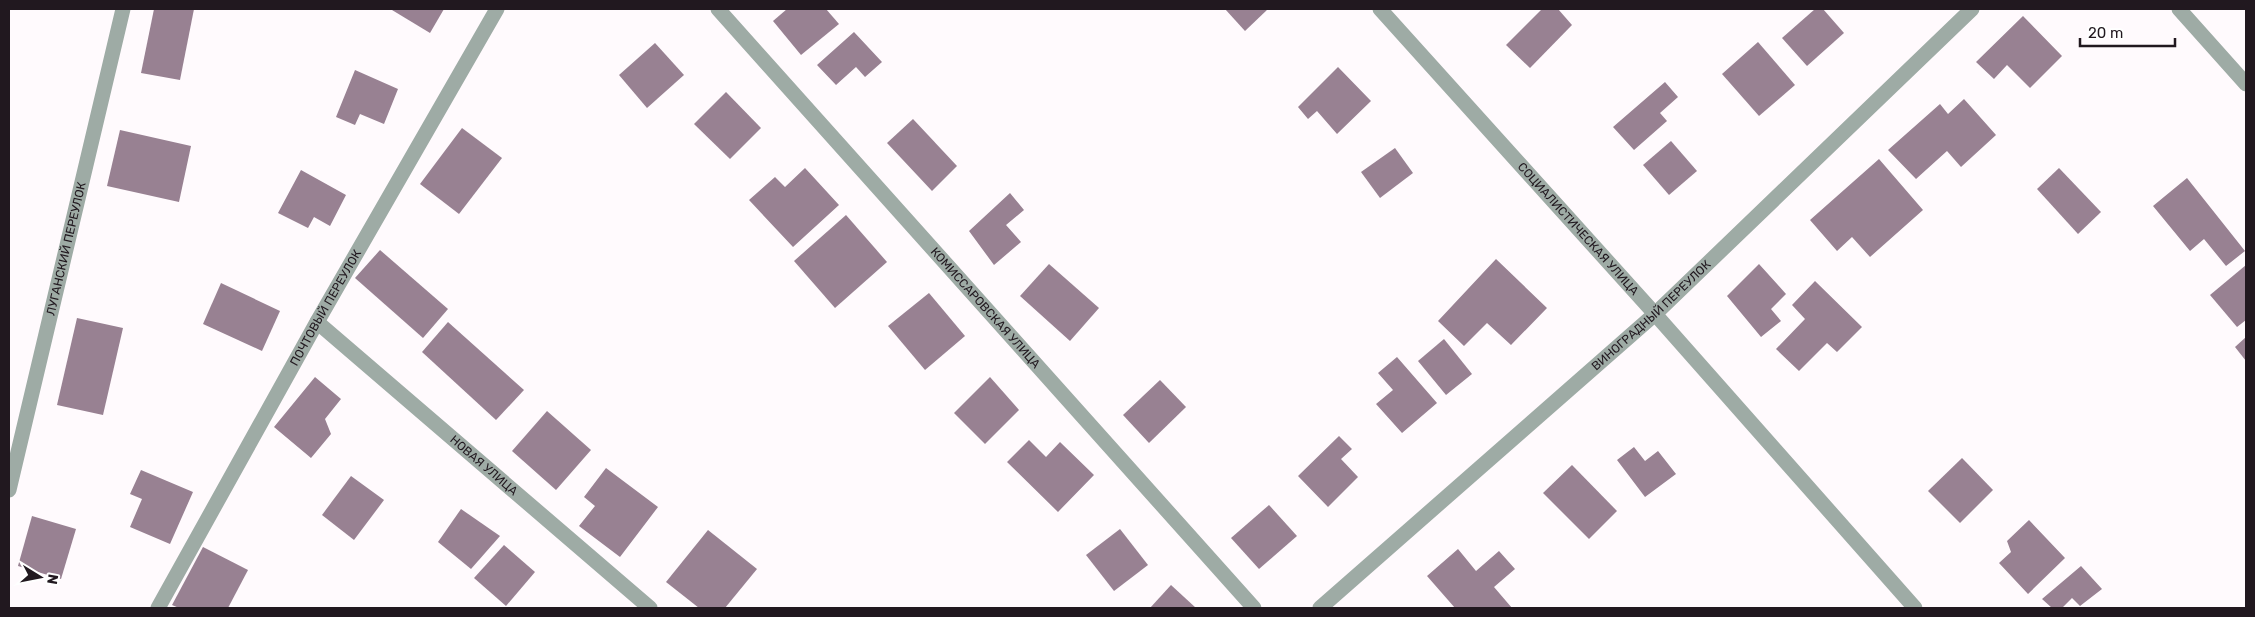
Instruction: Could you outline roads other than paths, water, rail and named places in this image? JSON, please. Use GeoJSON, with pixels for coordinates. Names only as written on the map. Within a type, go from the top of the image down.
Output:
{"type":"FeatureCollection","features":[{"type":"Feature","properties":{"kind":"street","name":"ЛУГАНСКИЙ ПЕРЕУЛОК"},"geometry":{"type":"LineString","coordinates":[[9,490],[123,9]]}},
{"type":"Feature","properties":{"kind":"street","name":"ПОЧТОВЫЙ ПЕРЕУЛОК"},"geometry":{"type":"LineString","coordinates":[[158,608],[317,322],[497,9]]}},
{"type":"Feature","properties":{"kind":"street","name":"КОМИССАРОВСКАЯ УЛИЦА"},"geometry":{"type":"LineString","coordinates":[[718,9],[1254,608]]}},
{"type":"Feature","properties":{"kind":"street","name":"СОЦИАЛИСТИЧЕСКАЯ УЛИЦА"},"geometry":{"type":"LineString","coordinates":[[1380,9],[1655,314],[1915,608]]}},
{"type":"Feature","properties":{"kind":"street","name":"ВИНОГРАДНЫЙ ПЕРЕУЛОК"},"geometry":{"type":"LineString","coordinates":[[1320,608],[1655,314],[1972,9]]}},
{"type":"Feature","properties":{"kind":"street"},"geometry":{"type":"LineString","coordinates":[[2179,9],[2246,84]]}},
{"type":"Feature","properties":{"kind":"street","name":"НОВАЯ УЛИЦА"},"geometry":{"type":"LineString","coordinates":[[317,322],[650,608]]}}]}
